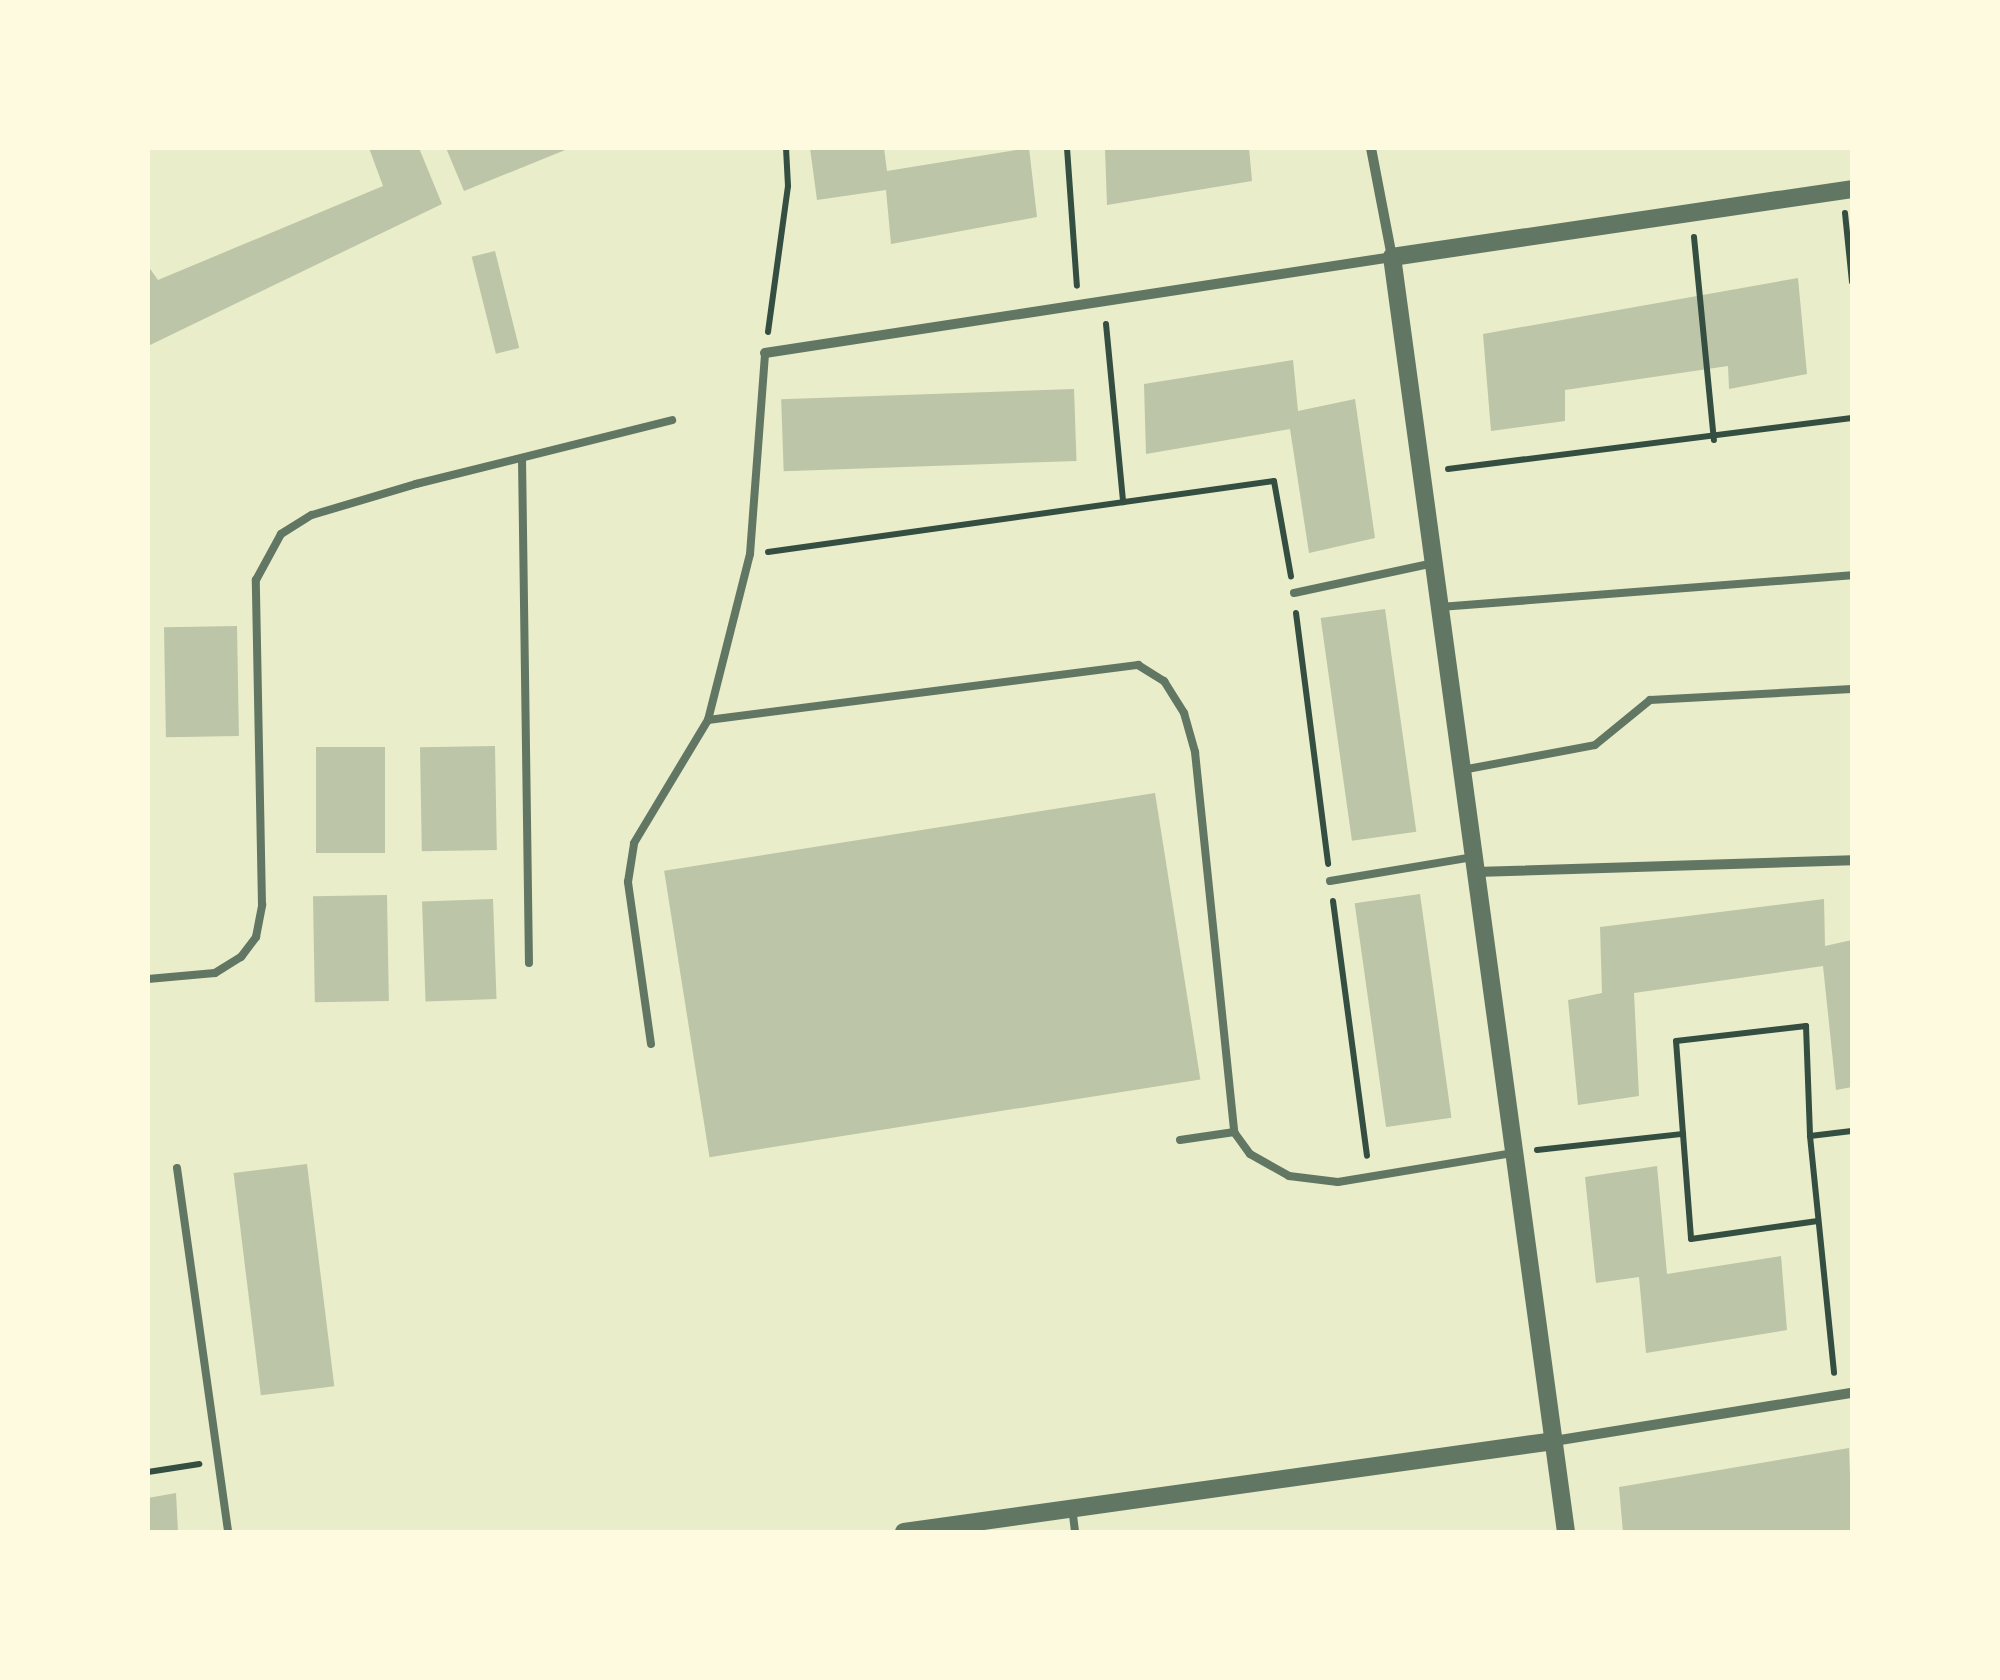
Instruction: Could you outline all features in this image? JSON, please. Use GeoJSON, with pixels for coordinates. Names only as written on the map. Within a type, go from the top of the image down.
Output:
{"type":"FeatureCollection","features":[{"type":"Feature","properties":{"kind":"street"},"geometry":{"type":"LineString","coordinates":[[1371,148],[1392,257],[1566,1532]]}},
{"type":"Feature","properties":{"kind":"street"},"geometry":{"type":"LineString","coordinates":[[766,353],[1103,297],[1848,190]]}},
{"type":"Feature","properties":{"kind":"street"},"geometry":{"type":"LineString","coordinates":[[1475,864],[1852,860]]}},
{"type":"Feature","properties":{"kind":"street"},"geometry":{"type":"LineString","coordinates":[[904,1532],[1554,1441],[1852,1393]]}},
{"type":"Feature","properties":{"kind":"lane"},"geometry":{"type":"LineString","coordinates":[[651,1044],[628,882],[634,843],[708,720],[750,554],[766,353]]}},
{"type":"Feature","properties":{"kind":"lane"},"geometry":{"type":"LineString","coordinates":[[148,979],[214,973],[241,957],[256,937],[262,905],[256,580],[264,556],[282,534],[312,515],[672,420]]}},
{"type":"Feature","properties":{"kind":"lane"},"geometry":{"type":"LineString","coordinates":[[522,458],[530,963]]}},
{"type":"Feature","properties":{"kind":"lane"},"geometry":{"type":"LineString","coordinates":[[1294,592],[1434,564]]}},
{"type":"Feature","properties":{"kind":"lane"},"geometry":{"type":"LineString","coordinates":[[1440,607],[1852,575]]}},
{"type":"Feature","properties":{"kind":"lane"},"geometry":{"type":"LineString","coordinates":[[708,720],[1138,665],[1164,681],[1184,713],[1195,752],[1234,1132],[1262,1165],[1288,1176],[1338,1182],[1514,1152]]}},
{"type":"Feature","properties":{"kind":"lane"},"geometry":{"type":"LineString","coordinates":[[1462,770],[1595,745],[1650,700],[1852,689]]}},
{"type":"Feature","properties":{"kind":"lane"},"geometry":{"type":"LineString","coordinates":[[1330,881],[1475,864]]}},
{"type":"Feature","properties":{"kind":"lane"},"geometry":{"type":"LineString","coordinates":[[1180,1140],[1234,1132]]}},
{"type":"Feature","properties":{"kind":"lane"},"geometry":{"type":"LineString","coordinates":[[177,1168],[215,1461],[228,1532]]}},
{"type":"Feature","properties":{"kind":"lane"},"geometry":{"type":"LineString","coordinates":[[1072,1507],[1074,1532]]}},
{"type":"Feature","properties":{"kind":"path"},"geometry":{"type":"LineString","coordinates":[[766,353],[788,186],[786,148]]}},
{"type":"Feature","properties":{"kind":"path"},"geometry":{"type":"LineString","coordinates":[[1067,148],[1078,301]]}},
{"type":"Feature","properties":{"kind":"path"},"geometry":{"type":"LineString","coordinates":[[1848,190],[1852,282]]}},
{"type":"Feature","properties":{"kind":"path"},"geometry":{"type":"LineString","coordinates":[[1691,214],[1714,440]]}},
{"type":"Feature","properties":{"kind":"path"},"geometry":{"type":"LineString","coordinates":[[1103,297],[1122,502]]}},
{"type":"Feature","properties":{"kind":"path"},"geometry":{"type":"LineString","coordinates":[[1422,472],[1714,440],[1852,418]]}},
{"type":"Feature","properties":{"kind":"path"},"geometry":{"type":"LineString","coordinates":[[1818,1221],[1691,1239],[1676,1040],[1806,1026],[1810,1136],[1836,1396]]}},
{"type":"Feature","properties":{"kind":"path"},"geometry":{"type":"LineString","coordinates":[[1810,1136],[1852,1131]]}},
{"type":"Feature","properties":{"kind":"path"},"geometry":{"type":"LineString","coordinates":[[1514,1152],[1683,1134]]}},
{"type":"Feature","properties":{"kind":"path"},"geometry":{"type":"LineString","coordinates":[[148,1472],[215,1461]]}},
{"type":"Feature","properties":{"kind":"building"},"geometry":{"type":"Polygon","coordinates":[[[369,148],[419,148],[442,204],[148,346],[148,266],[158,280],[383,186],[369,148]]]}},
{"type":"Feature","properties":{"kind":"building"},"geometry":{"type":"Polygon","coordinates":[[[446,148],[570,148],[464,191],[446,148]]]}},
{"type":"Feature","properties":{"kind":"building"},"geometry":{"type":"Polygon","coordinates":[[[810,148],[884,148],[887,171],[1029,148],[1037,217],[891,244],[886,190],[817,200],[810,148]]]}},
{"type":"Feature","properties":{"kind":"building"},"geometry":{"type":"Polygon","coordinates":[[[1105,148],[1249,148],[1252,181],[1107,205],[1105,148]]]}},
{"type":"Feature","properties":{"kind":"building"},"geometry":{"type":"Polygon","coordinates":[[[495,251],[519,348],[496,354],[472,257],[495,251]]]}},
{"type":"Feature","properties":{"kind":"building"},"geometry":{"type":"Polygon","coordinates":[[[1798,278],[1807,374],[1729,389],[1728,366],[1565,390],[1565,421],[1491,431],[1483,334],[1798,278]]]}},
{"type":"Feature","properties":{"kind":"building"},"geometry":{"type":"Polygon","coordinates":[[[1293,360],[1298,411],[1355,399],[1375,538],[1309,553],[1290,429],[1146,454],[1144,384],[1293,360]]]}},
{"type":"Feature","properties":{"kind":"building"},"geometry":{"type":"Polygon","coordinates":[[[1074,389],[1077,461],[784,471],[781,399],[1074,389]]]}},
{"type":"Feature","properties":{"kind":"building"},"geometry":{"type":"Polygon","coordinates":[[[1385,609],[1416,832],[1352,841],[1321,618],[1385,609]]]}},
{"type":"Feature","properties":{"kind":"building"},"geometry":{"type":"Polygon","coordinates":[[[237,626],[239,736],[166,737],[164,627],[237,626]]]}},
{"type":"Feature","properties":{"kind":"building"},"geometry":{"type":"Polygon","coordinates":[[[495,746],[497,850],[422,851],[420,747],[495,746]]]}},
{"type":"Feature","properties":{"kind":"building"},"geometry":{"type":"Polygon","coordinates":[[[316,747],[385,747],[385,853],[316,853],[316,747]]]}},
{"type":"Feature","properties":{"kind":"building"},"geometry":{"type":"Polygon","coordinates":[[[1155,793],[1200,1079],[709,1157],[664,871],[1155,793]]]}},
{"type":"Feature","properties":{"kind":"building"},"geometry":{"type":"Polygon","coordinates":[[[1420,894],[1451,1118],[1386,1127],[1355,903],[1420,894]]]}},
{"type":"Feature","properties":{"kind":"building"},"geometry":{"type":"Polygon","coordinates":[[[387,895],[389,1001],[315,1002],[313,896],[387,895]]]}},
{"type":"Feature","properties":{"kind":"building"},"geometry":{"type":"Polygon","coordinates":[[[493,899],[496,999],[426,1001],[422,901],[493,899]]]}},
{"type":"Feature","properties":{"kind":"building"},"geometry":{"type":"Polygon","coordinates":[[[1824,899],[1825,946],[1852,940],[1852,1087],[1836,1090],[1823,966],[1634,993],[1639,1096],[1578,1105],[1568,1000],[1602,993],[1600,927],[1824,899]]]}},
{"type":"Feature","properties":{"kind":"building"},"geometry":{"type":"Polygon","coordinates":[[[307,1164],[334,1386],[261,1395],[234,1173],[307,1164]]]}},
{"type":"Feature","properties":{"kind":"building"},"geometry":{"type":"Polygon","coordinates":[[[1657,1166],[1667,1274],[1781,1256],[1787,1330],[1646,1353],[1639,1277],[1596,1283],[1585,1177],[1657,1166]]]}},
{"type":"Feature","properties":{"kind":"building"},"geometry":{"type":"Polygon","coordinates":[[[1849,1448],[1852,1531],[1623,1532],[1619,1487],[1849,1448]]]}},
{"type":"Feature","properties":{"kind":"building"},"geometry":{"type":"Polygon","coordinates":[[[176,1493],[178,1532],[148,1532],[148,1498],[176,1493]]]}}]}
